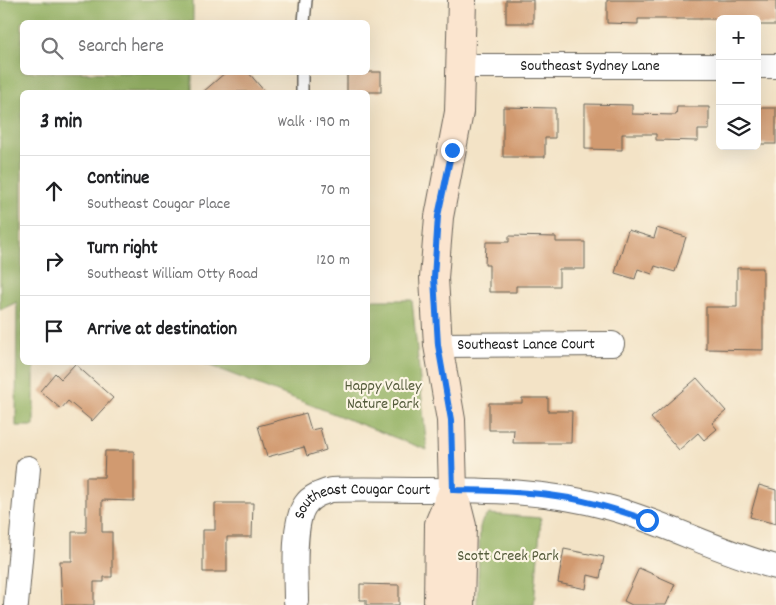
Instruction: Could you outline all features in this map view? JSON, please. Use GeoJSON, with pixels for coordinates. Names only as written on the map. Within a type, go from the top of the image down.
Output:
{"type":"FeatureCollection","features":[{"type":"Feature","properties":{"kind":"street"},"geometry":{"type":"LineString","coordinates":[[460,605],[462,526],[453,490],[451,420],[438,345],[434,287],[438,216],[459,112],[462,0]]}},
{"type":"Feature","properties":{"kind":"street","name":"Southeast Sydney Lane"},"geometry":{"type":"LineString","coordinates":[[461,66],[716,66]]}},
{"type":"Feature","properties":{"kind":"street"},"geometry":{"type":"LineString","coordinates":[[761,66],[776,66]]}},
{"type":"Feature","properties":{"kind":"street","name":"Southeast Lance Court"},"geometry":{"type":"LineString","coordinates":[[438,345],[612,344]]}},
{"type":"Feature","properties":{"kind":"street"},"geometry":{"type":"LineString","coordinates":[[16,605],[28,468]]}},
{"type":"Feature","properties":{"kind":"street","name":"Southeast Cougar Court"},"geometry":{"type":"LineString","coordinates":[[296,602],[298,522],[306,504],[317,494],[331,490],[453,490],[526,493],[568,498],[611,508],[748,559],[776,567]]}},
{"type":"Feature","properties":{"kind":"street"},"geometry":{"type":"LineString","coordinates":[[438,605],[439,524],[453,490]]}},
{"type":"Feature","properties":{"kind":"lane"},"geometry":{"type":"LineString","coordinates":[[304,20],[306,0]]}},
{"type":"Feature","properties":{"kind":"lane"},"geometry":{"type":"LineString","coordinates":[[302,75],[302,90]]}},
{"type":"Feature","properties":{"kind":"green space"},"geometry":{"type":"Polygon","coordinates":[[[0,0],[193,0],[193,20],[20,20],[20,75],[192,75],[192,90],[20,90],[20,365],[34,365],[34,426],[16,426],[17,302],[0,310],[0,0]]]}},
{"type":"Feature","properties":{"kind":"green space","name":"Happy Valley Nature Park"},"geometry":{"type":"Polygon","coordinates":[[[370,300],[412,300],[427,450],[208,365],[370,365],[370,300]]]}},
{"type":"Feature","properties":{"kind":"green space","name":"Scott Creek Park"},"geometry":{"type":"Polygon","coordinates":[[[489,514],[541,518],[534,605],[477,605],[480,527],[483,519],[489,514]]]}},
{"type":"Feature","properties":{"kind":"building"},"geometry":{"type":"Polygon","coordinates":[[[506,0],[533,0],[533,23],[506,23],[506,0]]]}},
{"type":"Feature","properties":{"kind":"building"},"geometry":{"type":"Polygon","coordinates":[[[607,0],[776,0],[776,25],[761,25],[761,15],[716,15],[716,19],[638,19],[638,24],[607,23],[607,0]]]}},
{"type":"Feature","properties":{"kind":"building"},"geometry":{"type":"Polygon","coordinates":[[[370,72],[381,72],[381,92],[347,90],[347,75],[370,75],[370,72]]]}},
{"type":"Feature","properties":{"kind":"building"},"geometry":{"type":"Polygon","coordinates":[[[223,75],[251,75],[263,90],[205,90],[223,75]]]}},
{"type":"Feature","properties":{"kind":"building"},"geometry":{"type":"Polygon","coordinates":[[[585,104],[632,105],[632,114],[676,115],[677,107],[709,107],[709,130],[698,130],[698,141],[656,140],[656,134],[622,134],[622,150],[585,149],[585,104]]]}},
{"type":"Feature","properties":{"kind":"building"},"geometry":{"type":"Polygon","coordinates":[[[503,107],[555,108],[555,138],[545,138],[545,157],[503,157],[503,107]]]}},
{"type":"Feature","properties":{"kind":"building"},"geometry":{"type":"Polygon","coordinates":[[[761,108],[776,108],[776,144],[761,144],[761,108]]]}},
{"type":"Feature","properties":{"kind":"building"},"geometry":{"type":"Polygon","coordinates":[[[657,228],[686,237],[675,272],[655,266],[652,274],[638,269],[635,279],[615,273],[628,230],[654,238],[657,228]]]}},
{"type":"Feature","properties":{"kind":"building"},"geometry":{"type":"Polygon","coordinates":[[[509,236],[556,237],[556,242],[585,242],[585,269],[559,269],[559,286],[516,286],[516,292],[489,292],[489,265],[485,265],[486,242],[509,242],[509,236]]]}},
{"type":"Feature","properties":{"kind":"building"},"geometry":{"type":"Polygon","coordinates":[[[737,268],[763,268],[763,350],[706,349],[706,307],[737,307],[737,268]]]}},
{"type":"Feature","properties":{"kind":"building"},"geometry":{"type":"Polygon","coordinates":[[[76,365],[113,398],[92,421],[68,401],[61,409],[40,391],[55,373],[61,379],[76,365]]]}},
{"type":"Feature","properties":{"kind":"building"},"geometry":{"type":"Polygon","coordinates":[[[697,378],[726,411],[712,423],[717,429],[704,440],[698,433],[679,450],[651,418],[697,378]]]}},
{"type":"Feature","properties":{"kind":"building"},"geometry":{"type":"Polygon","coordinates":[[[522,398],[548,398],[548,411],[572,411],[571,443],[513,443],[514,430],[489,430],[489,403],[522,403],[522,398]]]}},
{"type":"Feature","properties":{"kind":"building"},"geometry":{"type":"Polygon","coordinates":[[[306,413],[311,430],[320,428],[326,450],[307,456],[304,447],[267,457],[258,426],[306,413]]]}},
{"type":"Feature","properties":{"kind":"building"},"geometry":{"type":"Polygon","coordinates":[[[105,451],[134,451],[134,501],[102,500],[102,532],[112,532],[112,577],[104,577],[104,582],[94,582],[94,605],[62,605],[60,561],[72,561],[72,532],[86,532],[86,477],[104,477],[105,451]]]}},
{"type":"Feature","properties":{"kind":"building"},"geometry":{"type":"Polygon","coordinates":[[[759,485],[776,490],[776,524],[750,517],[759,485]]]}},
{"type":"Feature","properties":{"kind":"building"},"geometry":{"type":"Polygon","coordinates":[[[215,503],[253,503],[252,537],[227,537],[227,572],[203,572],[203,530],[215,530],[215,503]]]}},
{"type":"Feature","properties":{"kind":"building"},"geometry":{"type":"Polygon","coordinates":[[[564,549],[604,557],[600,578],[588,575],[586,589],[558,583],[564,549]]]}},
{"type":"Feature","properties":{"kind":"building"},"geometry":{"type":"Polygon","coordinates":[[[639,568],[675,584],[666,605],[632,605],[624,601],[639,568]]]}},
{"type":"Feature","properties":{"kind":"building"},"geometry":{"type":"Polygon","coordinates":[[[360,584],[399,585],[399,605],[366,605],[366,600],[360,600],[360,584]]]}},
{"type":"Feature","properties":{"kind":"route"},"geometry":{"type":"LineString","coordinates":[[452,150],[438,216],[434,278],[438,345],[451,420],[453,490],[526,493],[568,498],[611,508],[647,520]]}}]}
